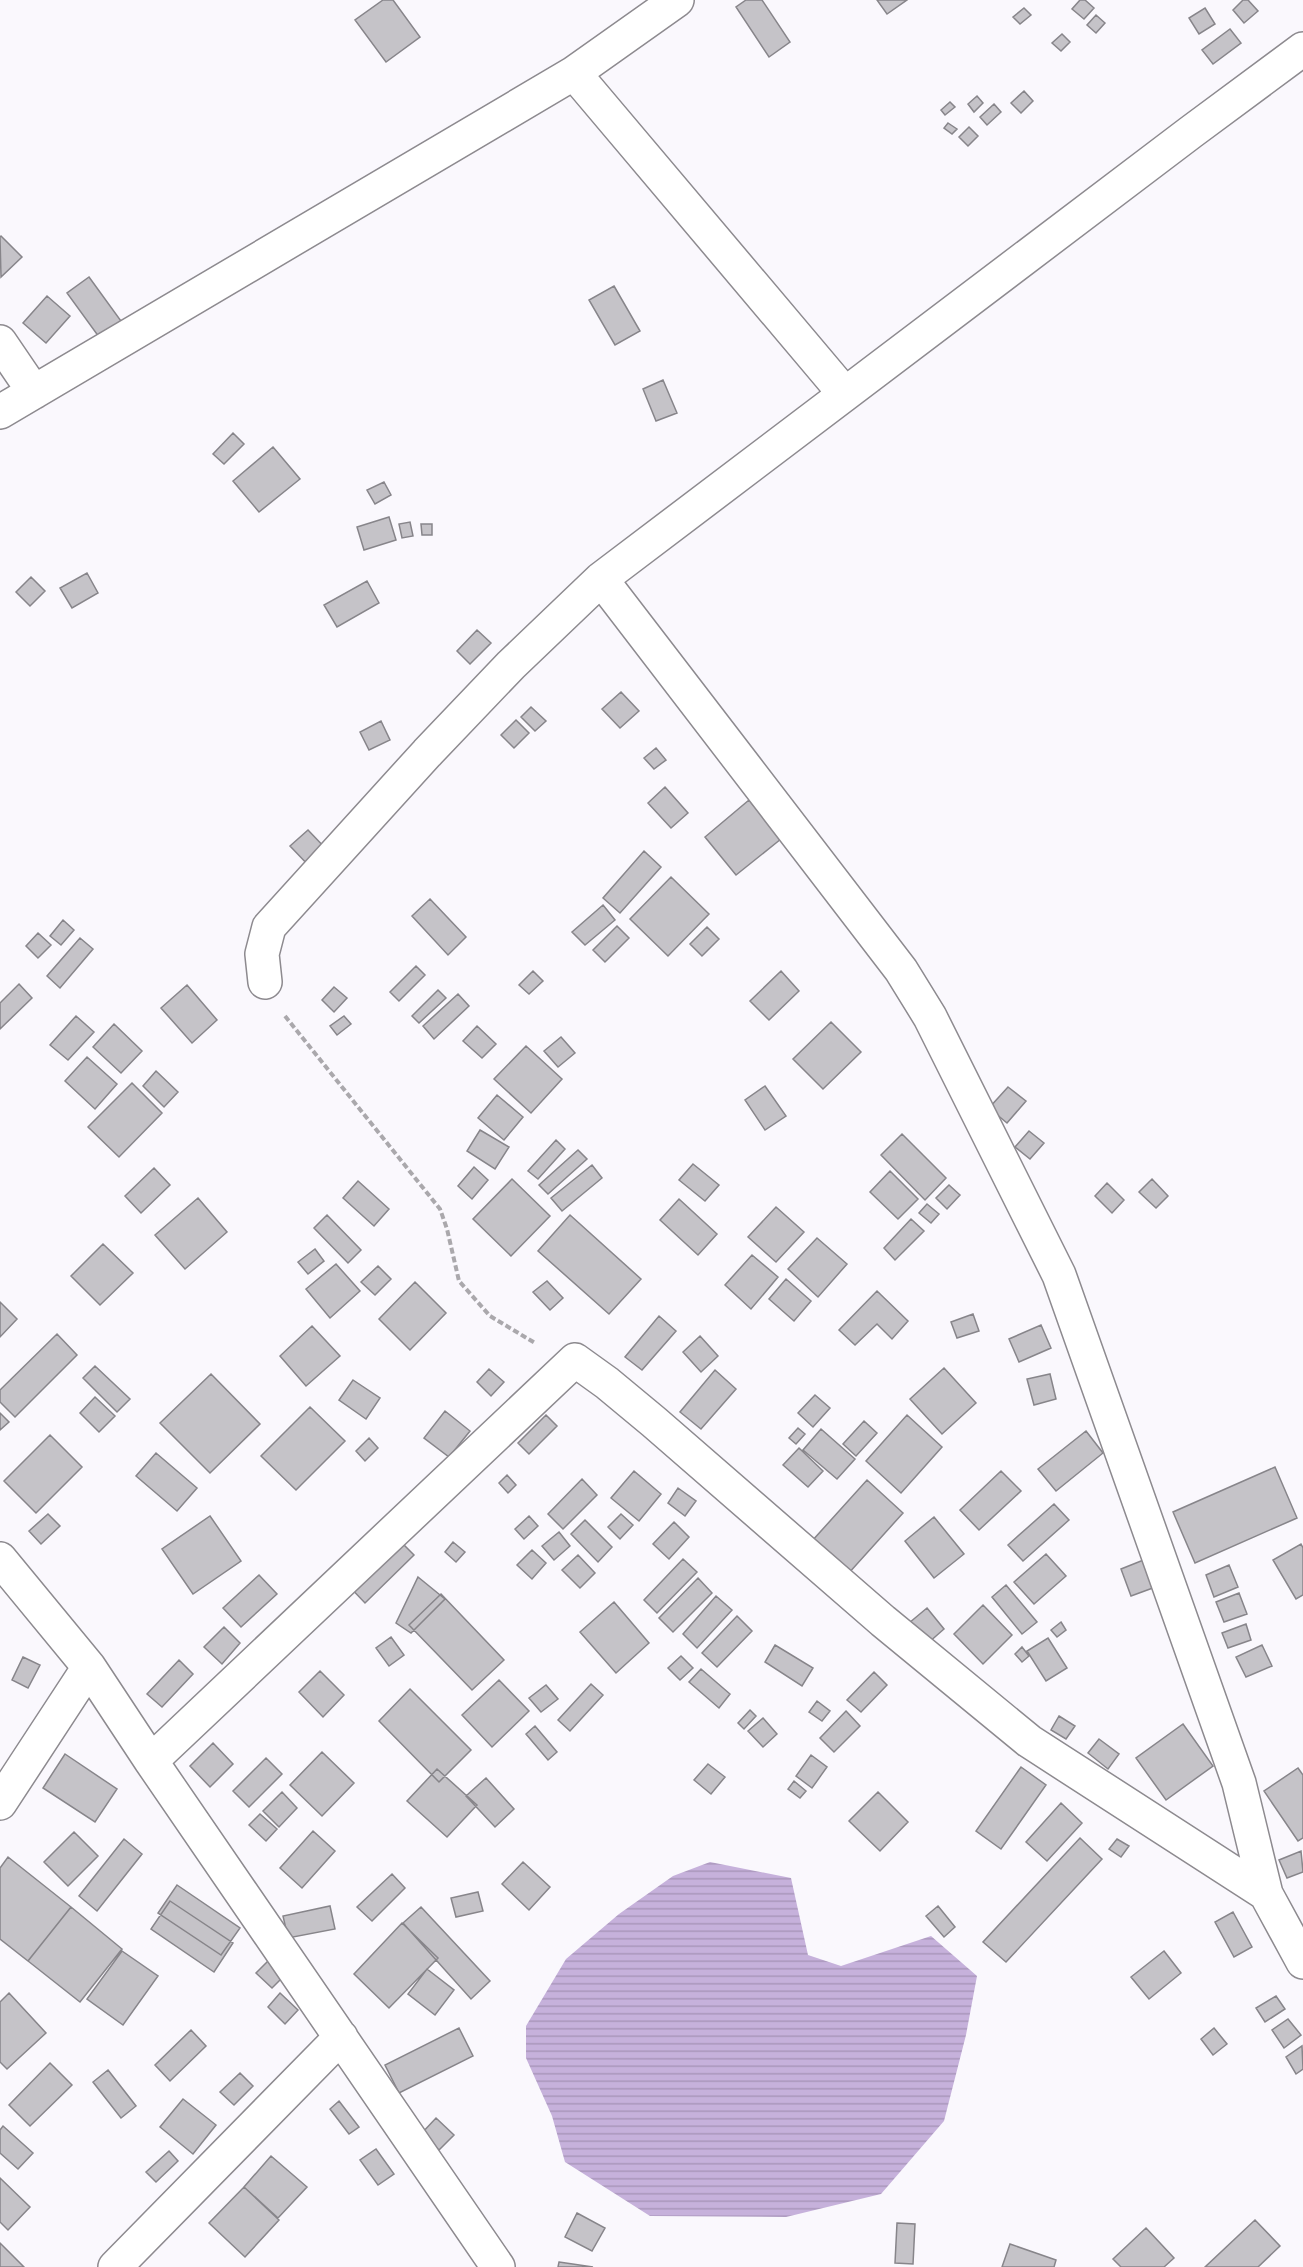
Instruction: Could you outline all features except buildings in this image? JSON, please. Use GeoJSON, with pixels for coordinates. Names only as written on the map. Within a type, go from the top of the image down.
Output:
{"type":"FeatureCollection","features":[{"type":"Feature","properties":{"kind":"street"},"geometry":{"type":"LineString","coordinates":[[0,412],[574,73],[677,0]]}},
{"type":"Feature","properties":{"kind":"street"},"geometry":{"type":"LineString","coordinates":[[265,982],[262,954],[269,927],[511,665],[601,579],[1303,49]]}},
{"type":"Feature","properties":{"kind":"street"},"geometry":{"type":"LineString","coordinates":[[574,73],[845,394]]}},
{"type":"Feature","properties":{"kind":"street"},"geometry":{"type":"LineString","coordinates":[[0,342],[34,392]]}},
{"type":"Feature","properties":{"kind":"street"},"geometry":{"type":"LineString","coordinates":[[601,579],[901,970],[930,1017],[1059,1275],[1239,1783],[1266,1894],[1303,1962]]}},
{"type":"Feature","properties":{"kind":"street"},"geometry":{"type":"LineString","coordinates":[[152,1761],[575,1360],[654,1422],[883,1621],[1029,1741],[1266,1894]]}},
{"type":"Feature","properties":{"kind":"street"},"geometry":{"type":"LineString","coordinates":[[0,1559],[89,1667],[498,2267]]}},
{"type":"Feature","properties":{"kind":"street"},"geometry":{"type":"LineString","coordinates":[[0,1803],[89,1667]]}},
{"type":"Feature","properties":{"kind":"street"},"geometry":{"type":"LineString","coordinates":[[116,2267],[342,2037]]}},
{"type":"Feature","properties":{"kind":"path"},"geometry":{"type":"LineString","coordinates":[[265,982],[277,1006],[440,1209],[459,1281],[490,1316],[539,1345],[575,1360]]}},
{"type":"Feature","properties":{"kind":"shaded area"},"geometry":{"type":"Polygon","coordinates":[[[710,1862],[791,1878],[808,1955],[841,1966],[931,1936],[977,1976],[966,2035],[944,2121],[881,2194],[786,2217],[650,2216],[565,2162],[552,2116],[526,2058],[526,2026],[566,1959],[619,1914],[673,1876],[710,1862]]]}}]}
